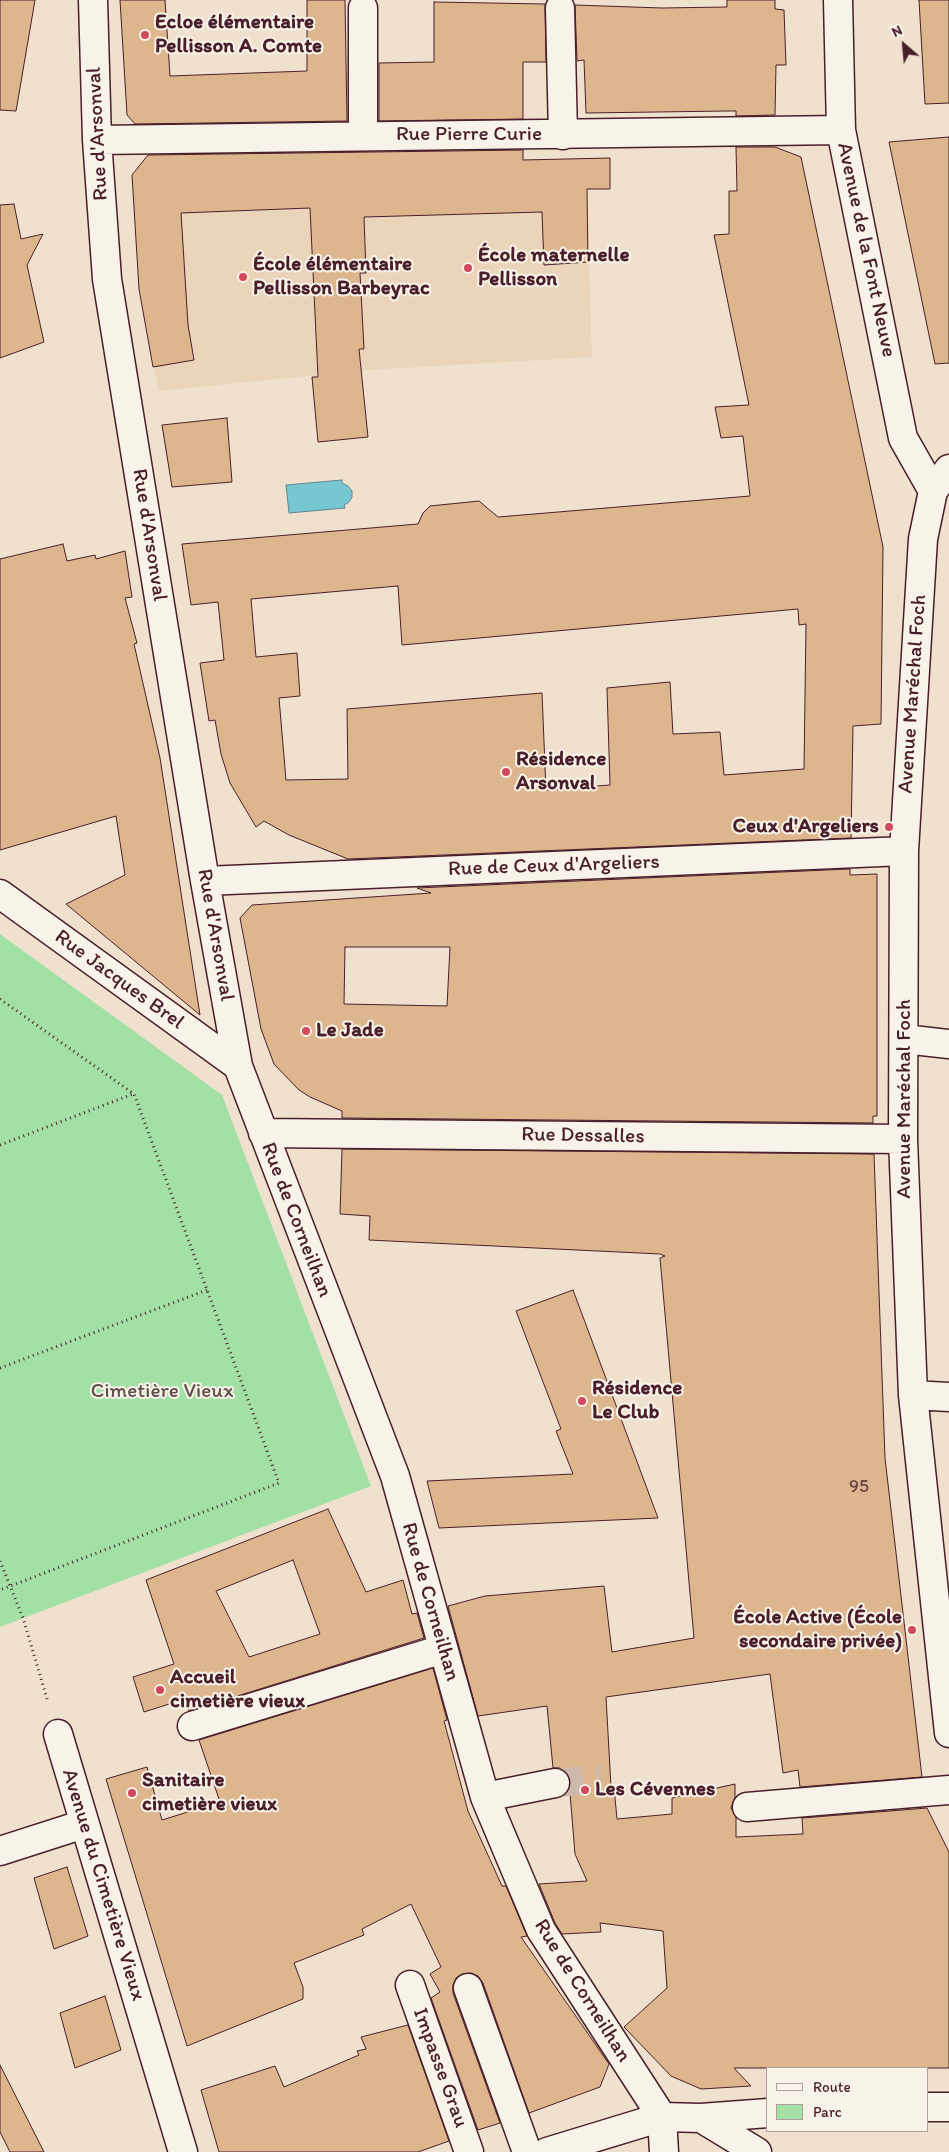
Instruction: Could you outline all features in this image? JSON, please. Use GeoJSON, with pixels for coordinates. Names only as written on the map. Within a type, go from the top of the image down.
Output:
{"type":"FeatureCollection","features":[{"type":"Feature","properties":{"kind":"street","name":"Rue d'Arsonval"},"geometry":{"type":"LineString","coordinates":[[94,0],[97,140],[107,279],[205,881],[238,1066]]}},
{"type":"Feature","properties":{"kind":"street","name":"Avenue de la Font Neuve"},"geometry":{"type":"LineString","coordinates":[[838,0],[841,130],[903,438],[933,491]]}},
{"type":"Feature","properties":{"kind":"street"},"geometry":{"type":"LineString","coordinates":[[363,8],[363,136]]}},
{"type":"Feature","properties":{"kind":"street"},"geometry":{"type":"LineString","coordinates":[[560,8],[563,134]]}},
{"type":"Feature","properties":{"kind":"street","name":"Rue Pierre Curie"},"geometry":{"type":"LineString","coordinates":[[97,140],[841,130]]}},
{"type":"Feature","properties":{"kind":"street","name":"Avenue Maréchal Foch"},"geometry":{"type":"LineString","coordinates":[[949,469],[933,491],[923,539],[904,850],[903,1139],[913,1395],[949,1733]]}},
{"type":"Feature","properties":{"kind":"street","name":"Rue de Ceux d'Argeliers"},"geometry":{"type":"LineString","coordinates":[[205,881],[904,850]]}},
{"type":"Feature","properties":{"kind":"street","name":"Rue Jacques Brel"},"geometry":{"type":"LineString","coordinates":[[0,894],[238,1066]]}},
{"type":"Feature","properties":{"kind":"street"},"geometry":{"type":"LineString","coordinates":[[904,1039],[949,1044]]}},
{"type":"Feature","properties":{"kind":"street","name":"Rue de Corneilhan"},"geometry":{"type":"LineString","coordinates":[[238,1066],[395,1476],[485,1797],[541,1930],[662,2117]]}},
{"type":"Feature","properties":{"kind":"street","name":"Rue Dessalles"},"geometry":{"type":"LineString","coordinates":[[263,1133],[903,1139]]}},
{"type":"Feature","properties":{"kind":"street"},"geometry":{"type":"LineString","coordinates":[[913,1395],[949,1397]]}},
{"type":"Feature","properties":{"kind":"street"},"geometry":{"type":"LineString","coordinates":[[192,1726],[443,1649]]}},
{"type":"Feature","properties":{"kind":"street","name":"Avenue du Cimetière Vieux"},"geometry":{"type":"LineString","coordinates":[[58,1734],[183,2152]]}},
{"type":"Feature","properties":{"kind":"street"},"geometry":{"type":"LineString","coordinates":[[485,1797],[555,1783]]}},
{"type":"Feature","properties":{"kind":"street"},"geometry":{"type":"LineString","coordinates":[[747,1807],[949,1790]]}},
{"type":"Feature","properties":{"kind":"street"},"geometry":{"type":"LineString","coordinates":[[0,1851],[84,1824]]}},
{"type":"Feature","properties":{"kind":"street","name":"Impasse Grau"},"geometry":{"type":"LineString","coordinates":[[410,1985],[469,2152]]}},
{"type":"Feature","properties":{"kind":"street"},"geometry":{"type":"LineString","coordinates":[[468,1988],[527,2152]]}},
{"type":"Feature","properties":{"kind":"street"},"geometry":{"type":"LineString","coordinates":[[929,2107],[949,2107]]}},
{"type":"Feature","properties":{"kind":"street"},"geometry":{"type":"LineString","coordinates":[[547,2152],[662,2117],[702,2118],[766,2113]]}},
{"type":"Feature","properties":{"kind":"street"},"geometry":{"type":"LineString","coordinates":[[662,2117],[664,2152]]}},
{"type":"Feature","properties":{"kind":"street"},"geometry":{"type":"LineString","coordinates":[[702,2118],[757,2152]]}},
{"type":"Feature","properties":{"kind":"path"},"geometry":{"type":"LineString","coordinates":[[0,998],[134,1094],[279,1483],[0,1590]]}},
{"type":"Feature","properties":{"kind":"path"},"geometry":{"type":"LineString","coordinates":[[0,1145],[134,1094]]}},
{"type":"Feature","properties":{"kind":"path"},"geometry":{"type":"LineString","coordinates":[[0,1368],[207,1290]]}},
{"type":"Feature","properties":{"kind":"path"},"geometry":{"type":"LineString","coordinates":[[0,1561],[23,1618],[58,1734]]}},
{"type":"Feature","properties":{"kind":"shaded area"},"geometry":{"type":"Polygon","coordinates":[[[586,159],[592,357],[368,370],[159,391],[139,287],[132,175],[138,168],[586,159]]]}},
{"type":"Feature","properties":{"kind":"green space","name":"Cimetière Vieux"},"geometry":{"type":"Polygon","coordinates":[[[0,934],[222,1095],[371,1486],[0,1627],[0,934]]]}},
{"type":"Feature","properties":{"kind":"water"},"geometry":{"type":"Polygon","coordinates":[[[342,480],[342,483],[352,491],[352,497],[344,505],[345,508],[289,513],[286,485],[342,480]]]}},
{"type":"Feature","properties":{"kind":"building"},"geometry":{"type":"Polygon","coordinates":[[[0,0],[35,0],[16,111],[0,110],[0,0]]]}},
{"type":"Feature","properties":{"kind":"building","name":"Ecloe élémentaire Pellisson A. Comte"},"geometry":{"type":"Polygon","coordinates":[[[120,0],[165,0],[170,76],[307,71],[307,0],[345,0],[347,121],[135,124],[127,115],[120,0]]]}},
{"type":"Feature","properties":{"kind":"building"},"geometry":{"type":"Polygon","coordinates":[[[727,0],[775,0],[775,9],[784,10],[786,65],[776,65],[775,115],[736,116],[736,111],[586,113],[584,60],[577,61],[575,5],[662,8],[727,7],[727,0]]]}},
{"type":"Feature","properties":{"kind":"building"},"geometry":{"type":"Polygon","coordinates":[[[919,0],[949,0],[949,103],[925,104],[919,0]]]}},
{"type":"Feature","properties":{"kind":"building"},"geometry":{"type":"Polygon","coordinates":[[[434,2],[545,4],[546,62],[523,62],[523,119],[379,121],[379,63],[434,62],[434,2]]]}},
{"type":"Feature","properties":{"kind":"building"},"geometry":{"type":"Polygon","coordinates":[[[949,137],[949,363],[935,364],[889,142],[949,137]]]}},
{"type":"Feature","properties":{"kind":"building"},"geometry":{"type":"Polygon","coordinates":[[[736,147],[775,147],[801,157],[883,547],[881,724],[853,726],[851,838],[348,859],[289,835],[264,821],[256,827],[230,783],[221,754],[215,720],[209,721],[200,663],[224,660],[218,602],[191,605],[182,544],[418,524],[423,513],[430,506],[479,501],[498,517],[750,496],[743,436],[721,438],[715,407],[749,405],[714,235],[729,234],[729,191],[737,191],[736,147]],[[398,586],[251,599],[256,657],[297,653],[300,696],[279,698],[286,780],[348,779],[347,709],[542,693],[546,790],[610,785],[607,688],[670,682],[673,734],[720,732],[724,775],[804,769],[806,624],[799,625],[798,609],[402,645],[398,586]]]}},
{"type":"Feature","properties":{"kind":"building"},"geometry":{"type":"Polygon","coordinates":[[[523,150],[523,160],[610,158],[610,189],[587,189],[588,262],[544,265],[542,212],[364,217],[366,273],[360,273],[364,349],[359,349],[368,437],[318,442],[312,377],[318,377],[310,208],[181,213],[188,325],[194,360],[153,367],[139,289],[132,175],[148,155],[523,150]]]}},
{"type":"Feature","properties":{"kind":"building"},"geometry":{"type":"Polygon","coordinates":[[[14,204],[21,239],[43,234],[27,265],[44,342],[0,358],[0,205],[14,204]]]}},
{"type":"Feature","properties":{"kind":"building"},"geometry":{"type":"Polygon","coordinates":[[[227,418],[232,482],[172,487],[162,425],[227,418]]]}},
{"type":"Feature","properties":{"kind":"building"},"geometry":{"type":"Polygon","coordinates":[[[63,544],[67,561],[95,555],[96,559],[125,551],[132,597],[125,598],[137,643],[134,644],[160,758],[200,1015],[66,904],[125,875],[116,816],[0,850],[0,559],[63,544]]]}},
{"type":"Feature","properties":{"kind":"building"},"geometry":{"type":"Polygon","coordinates":[[[850,869],[850,875],[877,874],[877,1116],[873,1116],[873,1123],[342,1118],[342,1111],[299,1090],[274,1064],[261,1029],[240,918],[252,905],[431,893],[417,888],[850,869]],[[345,947],[344,1004],[447,1006],[450,947],[345,947]]]}},
{"type":"Feature","properties":{"kind":"building"},"geometry":{"type":"Polygon","coordinates":[[[342,1149],[874,1154],[885,1458],[922,1777],[800,1787],[798,1770],[783,1773],[770,1674],[606,1697],[611,1787],[614,1787],[617,1819],[672,1814],[672,1798],[735,1784],[735,1797],[731,1808],[736,1817],[736,1837],[803,1834],[802,1818],[927,1808],[949,1852],[949,2068],[734,2068],[751,2086],[701,2089],[671,2076],[624,2027],[667,1988],[663,1931],[600,1923],[601,1932],[562,1934],[555,1923],[539,1884],[587,1881],[575,1854],[570,1793],[567,1793],[570,1788],[570,1779],[566,1772],[560,1768],[553,1768],[547,1706],[478,1716],[448,1606],[485,1596],[604,1586],[612,1652],[694,1638],[660,1258],[665,1256],[660,1254],[369,1240],[370,1216],[340,1214],[342,1149]]]}},
{"type":"Feature","properties":{"kind":"building"},"geometry":{"type":"Polygon","coordinates":[[[573,1290],[658,1518],[439,1528],[427,1481],[573,1474],[556,1431],[561,1429],[516,1311],[573,1290]]]}},
{"type":"Feature","properties":{"kind":"building"},"geometry":{"type":"Polygon","coordinates":[[[328,1509],[366,1592],[403,1580],[412,1614],[417,1613],[424,1638],[189,1711],[185,1699],[144,1712],[133,1677],[174,1664],[146,1580],[328,1509]],[[293,1560],[216,1591],[249,1657],[320,1634],[293,1560]]]}},
{"type":"Feature","properties":{"kind":"building"},"geometry":{"type":"Polygon","coordinates":[[[433,1668],[447,1720],[444,1721],[468,1811],[502,1886],[506,1886],[527,1936],[521,1937],[609,2064],[600,2087],[529,2113],[483,1983],[478,1976],[471,1973],[462,1974],[456,1978],[453,1985],[453,1993],[500,2123],[478,2130],[431,1998],[440,1992],[430,1974],[441,1967],[411,1904],[362,1929],[364,1935],[294,1963],[303,1987],[303,1999],[187,2046],[106,1779],[147,1767],[162,1820],[220,1802],[199,1740],[433,1668]]]}},
{"type":"Feature","properties":{"kind":"building"},"geometry":{"type":"Polygon","coordinates":[[[67,1867],[88,1936],[54,1949],[34,1878],[67,1867]]]}},
{"type":"Feature","properties":{"kind":"building"},"geometry":{"type":"Polygon","coordinates":[[[105,1996],[121,2050],[75,2068],[60,2013],[105,1996]]]}},
{"type":"Feature","properties":{"kind":"building"},"geometry":{"type":"Polygon","coordinates":[[[408,2025],[449,2141],[418,2152],[219,2152],[201,2090],[275,2066],[284,2087],[359,2055],[357,2051],[366,2049],[361,2037],[408,2025]]]}},
{"type":"Feature","properties":{"kind":"building"},"geometry":{"type":"Polygon","coordinates":[[[0,2065],[44,2152],[10,2152],[0,2132],[0,2065]]]}},
{"type":"Feature","properties":{"kind":"tunnel"},"geometry":{"type":"LineString","coordinates":[[555,1783],[601,1779]]}},
{"type":"Feature","properties":{"kind":"place","name":"Ecloe élémentaire Pellisson A. Comte"},"geometry":{"type":"Point","coordinates":[145,35]}},
{"type":"Feature","properties":{"kind":"place","name":"École maternelle Pellisson"},"geometry":{"type":"Point","coordinates":[468,268]}},
{"type":"Feature","properties":{"kind":"place","name":"École élémentaire Pellisson Barbeyrac"},"geometry":{"type":"Point","coordinates":[243,277]}},
{"type":"Feature","properties":{"kind":"place","name":"Résidence Arsonval"},"geometry":{"type":"Point","coordinates":[506,772]}},
{"type":"Feature","properties":{"kind":"place","name":"Ceux d'Argeliers"},"geometry":{"type":"Point","coordinates":[889,827]}},
{"type":"Feature","properties":{"kind":"place","name":"Le Jade"},"geometry":{"type":"Point","coordinates":[306,1031]}},
{"type":"Feature","properties":{"kind":"place","name":"Résidence Le Club"},"geometry":{"type":"Point","coordinates":[582,1401]}},
{"type":"Feature","properties":{"kind":"place","name":"École Active (École secondaire privée)"},"geometry":{"type":"Point","coordinates":[912,1630]}},
{"type":"Feature","properties":{"kind":"place","name":"Accueil cimetière vieux"},"geometry":{"type":"Point","coordinates":[160,1690]}},
{"type":"Feature","properties":{"kind":"place","name":"Les Cévennes"},"geometry":{"type":"Point","coordinates":[585,1790]}},
{"type":"Feature","properties":{"kind":"place","name":"Sanitaire cimetière vieux"},"geometry":{"type":"Point","coordinates":[132,1793]}}]}
